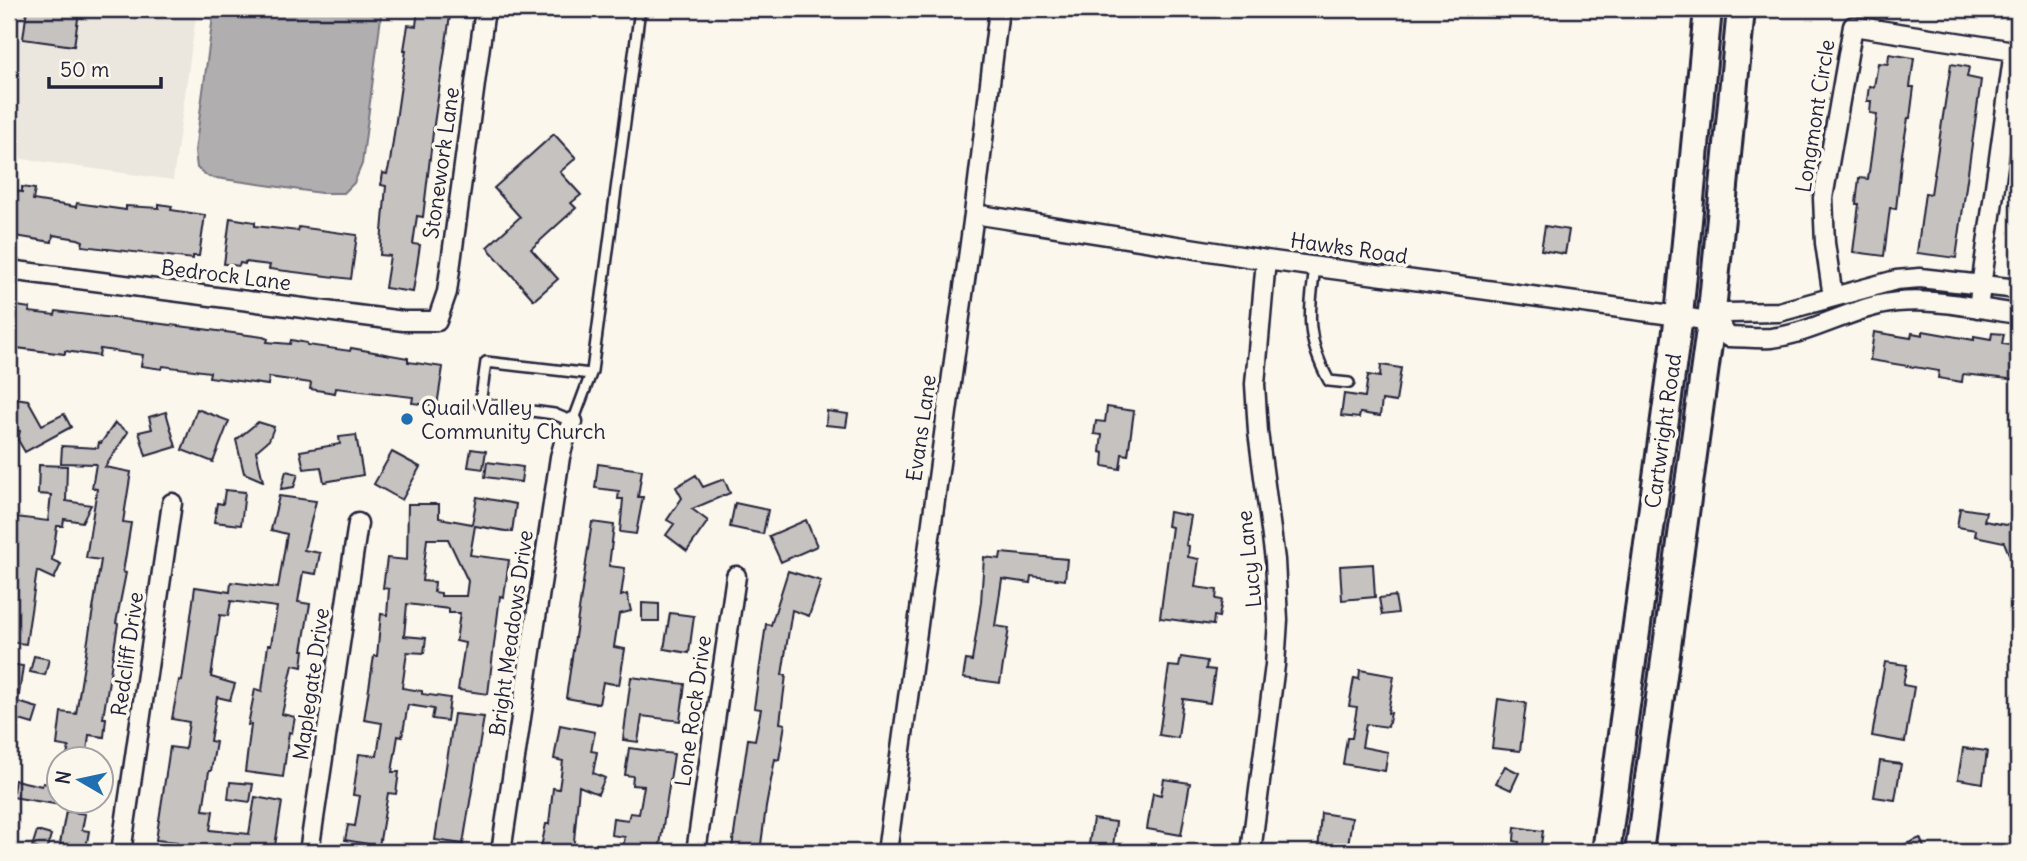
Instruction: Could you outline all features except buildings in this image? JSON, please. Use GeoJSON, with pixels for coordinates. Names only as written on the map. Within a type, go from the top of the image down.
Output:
{"type":"FeatureCollection","features":[{"type":"Feature","properties":{"kind":"main road","name":"Cartwright Road"},"geometry":{"type":"LineString","coordinates":[[1606,852],[1679,316],[1707,9]]}},
{"type":"Feature","properties":{"kind":"main road","name":"Cartwright Road"},"geometry":{"type":"LineString","coordinates":[[1639,852],[1715,323],[1741,9]]}},
{"type":"Feature","properties":{"kind":"main road"},"geometry":{"type":"LineString","coordinates":[[1616,778],[1649,781]]}},
{"type":"Feature","properties":{"kind":"street","name":"Stonework Lane"},"geometry":{"type":"LineString","coordinates":[[437,321],[447,292],[485,9]]}},
{"type":"Feature","properties":{"kind":"street","name":"Evans Lane"},"geometry":{"type":"LineString","coordinates":[[887,852],[974,214],[999,9]]}},
{"type":"Feature","properties":{"kind":"street","name":"Longmont Circle"},"geometry":{"type":"LineString","coordinates":[[1833,297],[1825,243],[1823,198],[1853,26],[2014,51],[1982,284]]}},
{"type":"Feature","properties":{"kind":"street","name":"Hawks Road"},"geometry":{"type":"LineString","coordinates":[[974,214],[1266,260],[1679,316],[1715,323],[1728,337],[1770,338],[1789,335],[1880,305],[1904,301],[1926,301],[2018,314]]}},
{"type":"Feature","properties":{"kind":"street","name":"Lucy Lane"},"geometry":{"type":"LineString","coordinates":[[1251,852],[1275,665],[1278,620],[1275,560],[1260,452],[1255,384],[1266,260]]}},
{"type":"Feature","properties":{"kind":"street","name":"Bedrock Lane"},"geometry":{"type":"LineString","coordinates":[[9,270],[403,321],[437,321]]}},
{"type":"Feature","properties":{"kind":"street","name":"Hawks Road"},"geometry":{"type":"LineString","coordinates":[[1715,323],[1726,313],[1779,312],[1896,280],[1920,278],[2018,289]]}},
{"type":"Feature","properties":{"kind":"street"},"geometry":{"type":"LineString","coordinates":[[1978,308],[1982,284]]}},
{"type":"Feature","properties":{"kind":"street","name":"Bright Meadows Drive"},"geometry":{"type":"LineString","coordinates":[[501,852],[560,457],[573,422]]}},
{"type":"Feature","properties":{"kind":"street","name":"Redcliff Drive"},"geometry":{"type":"LineString","coordinates":[[121,852],[172,503]]}},
{"type":"Feature","properties":{"kind":"street","name":"Maplegate Drive"},"geometry":{"type":"LineString","coordinates":[[310,852],[358,523]]}},
{"type":"Feature","properties":{"kind":"street","name":"Lone Rock Drive"},"geometry":{"type":"LineString","coordinates":[[695,852],[736,576]]}},
{"type":"Feature","properties":{"kind":"lane"},"geometry":{"type":"LineString","coordinates":[[591,374],[486,362],[480,404],[554,414],[573,422],[591,374],[640,9]]}},
{"type":"Feature","properties":{"kind":"lane"},"geometry":{"type":"LineString","coordinates":[[1315,267],[1310,305],[1311,341],[1329,382],[1349,383]]}},
{"type":"Feature","properties":{"kind":"shaded area"},"geometry":{"type":"Polygon","coordinates":[[[9,9],[197,9],[173,180],[9,157],[9,9]]]}},
{"type":"Feature","properties":{"kind":"shaded area"},"geometry":{"type":"Polygon","coordinates":[[[214,9],[382,9],[362,164],[354,183],[344,193],[321,193],[209,177],[197,168],[195,151],[214,9]]]}},
{"type":"Feature","properties":{"kind":"place","name":"Quail Valley Community Church"},"geometry":{"type":"Point","coordinates":[407,419]}}]}
